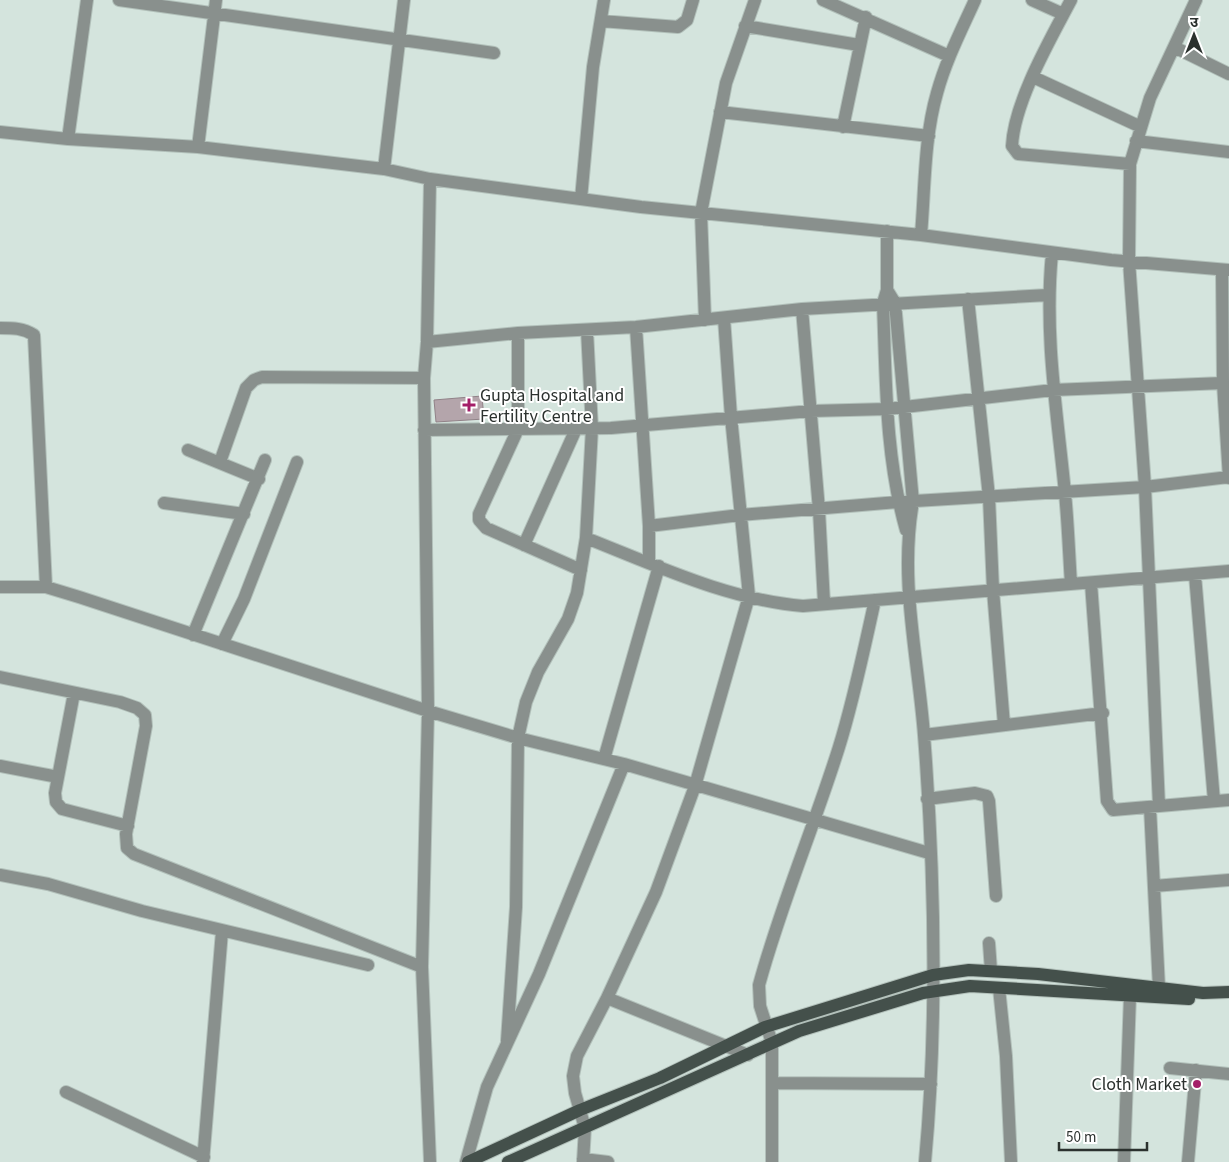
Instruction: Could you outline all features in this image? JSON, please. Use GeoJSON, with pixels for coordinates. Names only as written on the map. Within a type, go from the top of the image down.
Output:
{"type":"FeatureCollection","features":[{"type":"Feature","properties":{"kind":"main road"},"geometry":{"type":"LineString","coordinates":[[467,1162],[580,1110],[660,1078],[766,1027],[933,975],[969,970],[991,971],[1203,993],[1229,992]]}},
{"type":"Feature","properties":{"kind":"main road"},"geometry":{"type":"LineString","coordinates":[[508,1162],[799,1032],[935,991],[970,986],[1229,1000]]}},
{"type":"Feature","properties":{"kind":"street"},"geometry":{"type":"LineString","coordinates":[[68,139],[87,0]]}},
{"type":"Feature","properties":{"kind":"street"},"geometry":{"type":"LineString","coordinates":[[120,0],[494,53]]}},
{"type":"Feature","properties":{"kind":"street"},"geometry":{"type":"LineString","coordinates":[[198,147],[216,0]]}},
{"type":"Feature","properties":{"kind":"street"},"geometry":{"type":"LineString","coordinates":[[384,169],[404,0]]}},
{"type":"Feature","properties":{"kind":"street"},"geometry":{"type":"LineString","coordinates":[[581,199],[593,67],[604,0]]}},
{"type":"Feature","properties":{"kind":"street"},"geometry":{"type":"LineString","coordinates":[[601,21],[678,27],[686,20],[693,0]]}},
{"type":"Feature","properties":{"kind":"street"},"geometry":{"type":"LineString","coordinates":[[704,320],[701,213],[726,83],[755,0]]}},
{"type":"Feature","properties":{"kind":"street"},"geometry":{"type":"LineString","coordinates":[[823,0],[949,56]]}},
{"type":"Feature","properties":{"kind":"street"},"geometry":{"type":"LineString","coordinates":[[921,235],[930,136],[936,95],[949,56],[975,0]]}},
{"type":"Feature","properties":{"kind":"street"},"geometry":{"type":"LineString","coordinates":[[1032,0],[1063,14]]}},
{"type":"Feature","properties":{"kind":"street"},"geometry":{"type":"LineString","coordinates":[[1070,0],[1033,76],[1012,132],[1012,146],[1018,154],[1130,164]]}},
{"type":"Feature","properties":{"kind":"street"},"geometry":{"type":"LineString","coordinates":[[1159,988],[1154,886],[1149,578],[1145,487],[1129,261],[1130,164],[1150,98],[1196,0]]}},
{"type":"Feature","properties":{"kind":"street"},"geometry":{"type":"LineString","coordinates":[[843,127],[858,46],[866,18]]}},
{"type":"Feature","properties":{"kind":"street"},"geometry":{"type":"LineString","coordinates":[[746,26],[858,46]]}},
{"type":"Feature","properties":{"kind":"street"},"geometry":{"type":"LineString","coordinates":[[1174,47],[1229,74]]}},
{"type":"Feature","properties":{"kind":"street"},"geometry":{"type":"LineString","coordinates":[[1033,76],[1141,127]]}},
{"type":"Feature","properties":{"kind":"street"},"geometry":{"type":"LineString","coordinates":[[720,112],[930,136]]}},
{"type":"Feature","properties":{"kind":"street"},"geometry":{"type":"LineString","coordinates":[[0,132],[68,139],[198,147],[384,169],[430,179],[581,199],[887,231],[1052,253],[1226,270],[1223,383],[1229,478],[1145,487],[989,498],[898,502],[740,515],[649,526]]}},
{"type":"Feature","properties":{"kind":"street"},"geometry":{"type":"LineString","coordinates":[[1136,141],[1229,152]]}},
{"type":"Feature","properties":{"kind":"street"},"geometry":{"type":"LineString","coordinates":[[430,179],[428,342],[424,378],[428,711],[422,967],[430,1162]]}},
{"type":"Feature","properties":{"kind":"street"},"geometry":{"type":"LineString","coordinates":[[887,231],[889,303],[906,407],[913,502],[907,534],[908,596],[924,735],[935,991],[931,1084],[924,1162]]}},
{"type":"Feature","properties":{"kind":"street"},"geometry":{"type":"LineString","coordinates":[[1052,253],[1048,295],[1053,390],[1065,492],[1072,584]]}},
{"type":"Feature","properties":{"kind":"street"},"geometry":{"type":"LineString","coordinates":[[428,342],[518,334],[636,327],[802,309],[1048,295]]}},
{"type":"Feature","properties":{"kind":"street"},"geometry":{"type":"LineString","coordinates":[[968,299],[977,399],[989,498],[993,590],[1004,725]]}},
{"type":"Feature","properties":{"kind":"street"},"geometry":{"type":"LineString","coordinates":[[889,303],[887,409],[898,502],[907,534]]}},
{"type":"Feature","properties":{"kind":"street"},"geometry":{"type":"LineString","coordinates":[[802,309],[819,510],[824,603]]}},
{"type":"Feature","properties":{"kind":"street"},"geometry":{"type":"LineString","coordinates":[[608,1162],[583,1161],[585,1128],[575,1093],[573,1076],[577,1056],[607,998],[656,892],[695,786],[749,596],[731,417],[724,318]]}},
{"type":"Feature","properties":{"kind":"street"},"geometry":{"type":"LineString","coordinates":[[604,759],[654,564],[649,526],[636,327]]}},
{"type":"Feature","properties":{"kind":"street"},"geometry":{"type":"LineString","coordinates":[[0,328],[26,330],[34,335],[46,587]]}},
{"type":"Feature","properties":{"kind":"street"},"geometry":{"type":"LineString","coordinates":[[507,1041],[516,907],[518,738],[526,702],[538,672],[568,619],[577,593],[582,570],[586,538],[592,428],[587,330]]}},
{"type":"Feature","properties":{"kind":"street"},"geometry":{"type":"LineString","coordinates":[[518,334],[518,429],[479,514],[479,520],[486,528],[582,570]]}},
{"type":"Feature","properties":{"kind":"street"},"geometry":{"type":"LineString","coordinates":[[220,462],[246,388],[254,380],[262,377],[424,378]]}},
{"type":"Feature","properties":{"kind":"street"},"geometry":{"type":"LineString","coordinates":[[424,430],[576,429],[811,411],[887,409],[1053,390],[1223,383]]}},
{"type":"Feature","properties":{"kind":"street"},"geometry":{"type":"LineString","coordinates":[[524,545],[576,429]]}},
{"type":"Feature","properties":{"kind":"street"},"geometry":{"type":"LineString","coordinates":[[188,450],[259,479]]}},
{"type":"Feature","properties":{"kind":"street"},"geometry":{"type":"LineString","coordinates":[[193,635],[259,479],[265,460]]}},
{"type":"Feature","properties":{"kind":"street"},"geometry":{"type":"LineString","coordinates":[[222,644],[244,599],[297,462]]}},
{"type":"Feature","properties":{"kind":"street"},"geometry":{"type":"LineString","coordinates":[[164,503],[244,514]]}},
{"type":"Feature","properties":{"kind":"street"},"geometry":{"type":"LineString","coordinates":[[586,538],[693,580],[782,604],[803,606],[1229,571]]}},
{"type":"Feature","properties":{"kind":"street"},"geometry":{"type":"LineString","coordinates":[[1194,575],[1214,801]]}},
{"type":"Feature","properties":{"kind":"street"},"geometry":{"type":"LineString","coordinates":[[1091,583],[1108,801],[1113,810],[1229,800]]}},
{"type":"Feature","properties":{"kind":"street"},"geometry":{"type":"LineString","coordinates":[[0,587],[46,587],[428,711],[518,738],[624,764],[929,854]]}},
{"type":"Feature","properties":{"kind":"street"},"geometry":{"type":"LineString","coordinates":[[772,1162],[772,1043],[760,1006],[760,985],[813,819],[839,748],[856,688],[875,600]]}},
{"type":"Feature","properties":{"kind":"street"},"geometry":{"type":"LineString","coordinates":[[0,677],[120,702],[137,708],[145,715],[146,726],[128,826],[127,848],[134,854],[422,967]]}},
{"type":"Feature","properties":{"kind":"street"},"geometry":{"type":"LineString","coordinates":[[74,692],[55,793],[56,802],[62,809],[128,826]]}},
{"type":"Feature","properties":{"kind":"street"},"geometry":{"type":"LineString","coordinates":[[924,735],[1102,713]]}},
{"type":"Feature","properties":{"kind":"street"},"geometry":{"type":"LineString","coordinates":[[467,1162],[487,1087],[539,974],[624,764]]}},
{"type":"Feature","properties":{"kind":"street"},"geometry":{"type":"LineString","coordinates":[[0,766],[58,777]]}},
{"type":"Feature","properties":{"kind":"street"},"geometry":{"type":"LineString","coordinates":[[927,799],[975,793],[986,796],[989,801],[996,896]]}},
{"type":"Feature","properties":{"kind":"street"},"geometry":{"type":"LineString","coordinates":[[0,876],[48,884],[222,931],[368,965]]}},
{"type":"Feature","properties":{"kind":"street"},"geometry":{"type":"LineString","coordinates":[[1154,886],[1229,880]]}},
{"type":"Feature","properties":{"kind":"street"},"geometry":{"type":"LineString","coordinates":[[66,1092],[204,1159],[222,931]]}},
{"type":"Feature","properties":{"kind":"street"},"geometry":{"type":"LineString","coordinates":[[989,943],[991,971]]}},
{"type":"Feature","properties":{"kind":"street"},"geometry":{"type":"LineString","coordinates":[[998,988],[1006,1056],[1011,1162]]}},
{"type":"Feature","properties":{"kind":"street"},"geometry":{"type":"LineString","coordinates":[[1124,1162],[1130,996]]}},
{"type":"Feature","properties":{"kind":"street"},"geometry":{"type":"LineString","coordinates":[[607,998],[748,1055]]}},
{"type":"Feature","properties":{"kind":"street"},"geometry":{"type":"LineString","coordinates":[[1170,1068],[1229,1074]]}},
{"type":"Feature","properties":{"kind":"street"},"geometry":{"type":"LineString","coordinates":[[1188,1162],[1196,1070]]}},
{"type":"Feature","properties":{"kind":"street"},"geometry":{"type":"LineString","coordinates":[[773,1083],[931,1084]]}},
{"type":"Feature","properties":{"kind":"building"},"geometry":{"type":"Polygon","coordinates":[[[482,396],[484,419],[436,422],[434,400],[482,396]]]}},
{"type":"Feature","properties":{"kind":"place","name":"Gupta Hospital and Fertility Centre"},"geometry":{"type":"Point","coordinates":[469,405]}},
{"type":"Feature","properties":{"kind":"place","name":"Cloth Market"},"geometry":{"type":"Point","coordinates":[1197,1084]}}]}
